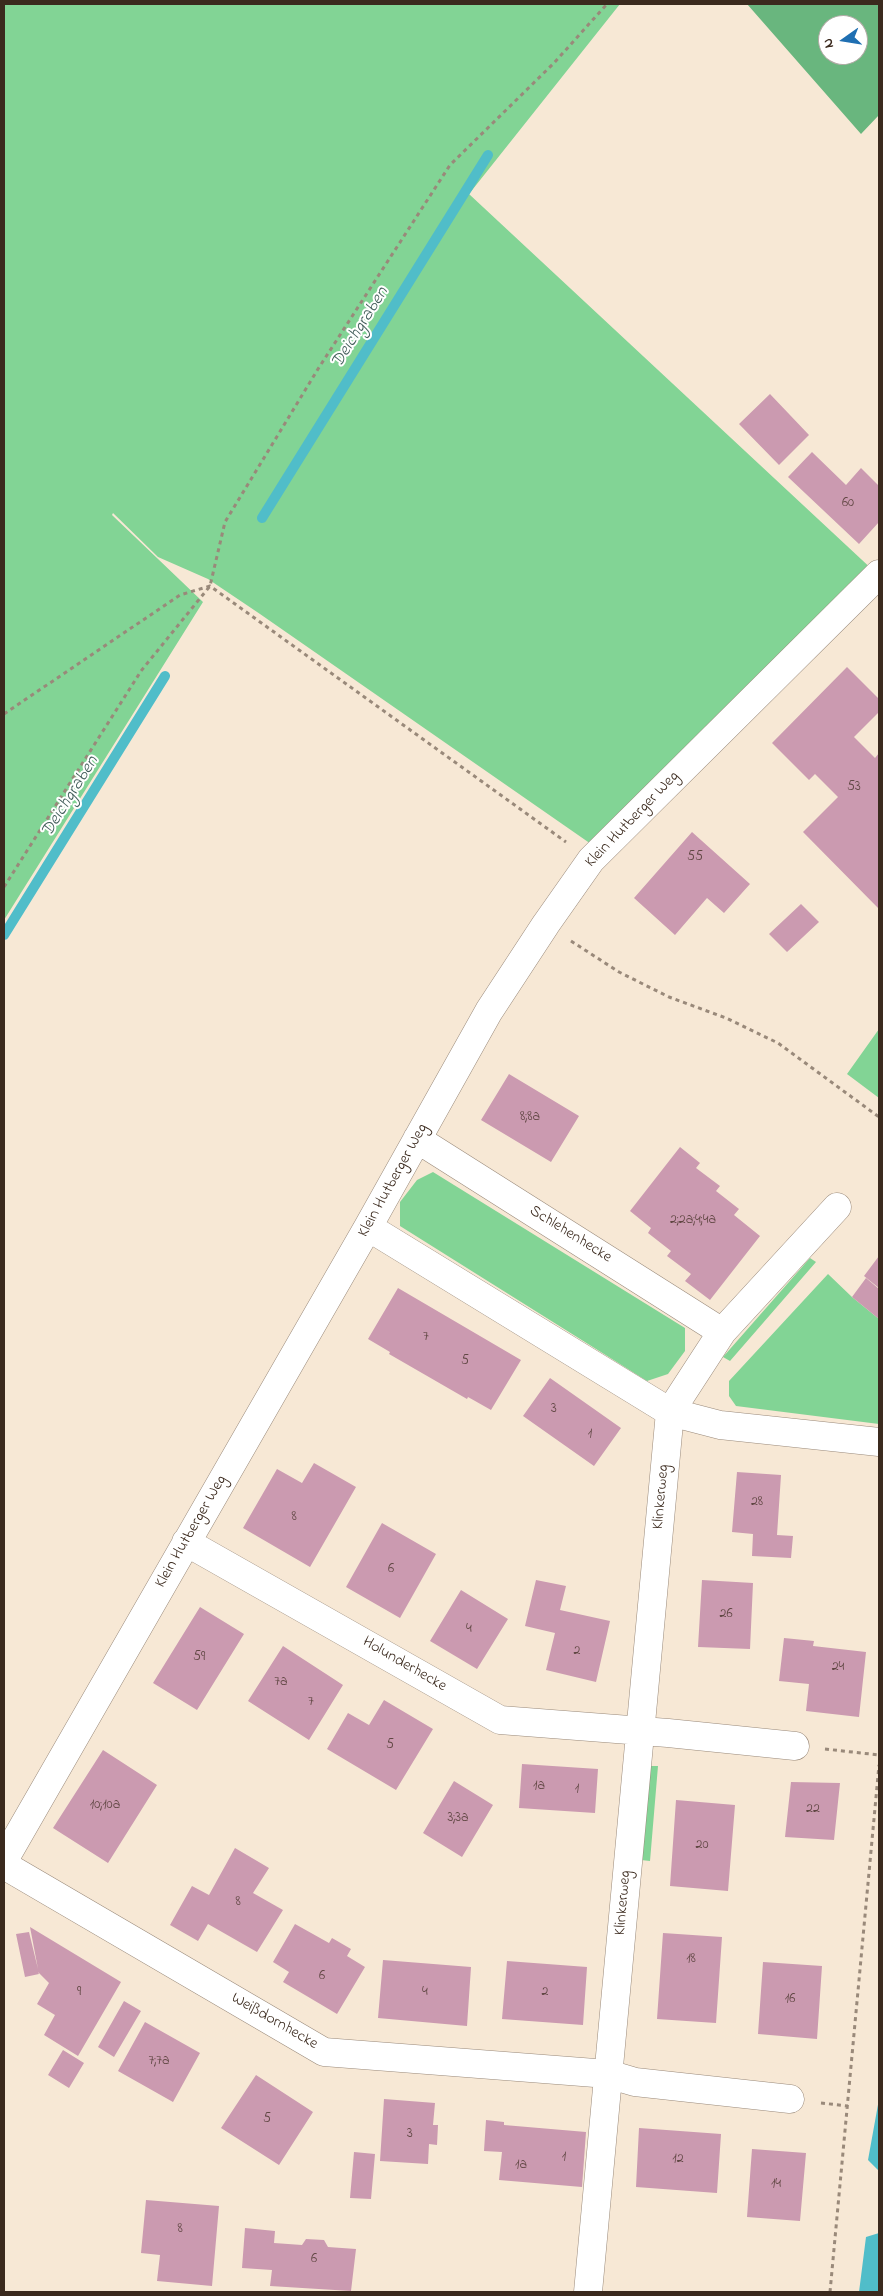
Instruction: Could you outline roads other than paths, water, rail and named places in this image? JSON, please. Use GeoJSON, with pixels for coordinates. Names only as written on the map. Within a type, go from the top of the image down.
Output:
{"type":"FeatureCollection","features":[{"type":"Feature","properties":{"kind":"street","name":"Klein Hutberger Weg"},"geometry":{"type":"LineString","coordinates":[[4,1860],[368,1227],[489,1011],[546,924],[591,860],[879,574]]}},
{"type":"Feature","properties":{"kind":"street","name":"Schlehenhecke"},"geometry":{"type":"LineString","coordinates":[[417,1139],[722,1332]]}},
{"type":"Feature","properties":{"kind":"street","name":"Klinkerweg"},"geometry":{"type":"LineString","coordinates":[[588,2292],[670,1412],[722,1332],[837,1207]]}},
{"type":"Feature","properties":{"kind":"street"},"geometry":{"type":"LineString","coordinates":[[368,1227],[670,1412],[720,1425],[879,1442]]}},
{"type":"Feature","properties":{"kind":"street","name":"Holunderhecke"},"geometry":{"type":"LineString","coordinates":[[186,1542],[500,1720],[640,1731]]}},
{"type":"Feature","properties":{"kind":"street"},"geometry":{"type":"LineString","coordinates":[[640,1731],[795,1746]]}},
{"type":"Feature","properties":{"kind":"street","name":"Weißdornhecke"},"geometry":{"type":"LineString","coordinates":[[4,1865],[324,2052],[608,2074]]}},
{"type":"Feature","properties":{"kind":"street"},"geometry":{"type":"LineString","coordinates":[[608,2074],[635,2082],[790,2099]]}},
{"type":"Feature","properties":{"kind":"water"},"geometry":{"type":"Polygon","coordinates":[[[879,2099],[879,2171],[868,2160],[879,2099]]]}},
{"type":"Feature","properties":{"kind":"water"},"geometry":{"type":"Polygon","coordinates":[[[879,2233],[879,2292],[859,2292],[866,2237],[879,2233]]]}},
{"type":"Feature","properties":{"kind":"waterway","name":"Deichgraben"},"geometry":{"type":"LineString","coordinates":[[262,518],[488,155]]}},
{"type":"Feature","properties":{"kind":"waterway","name":"Deichgraben"},"geometry":{"type":"LineString","coordinates":[[4,935],[165,676]]}}]}
